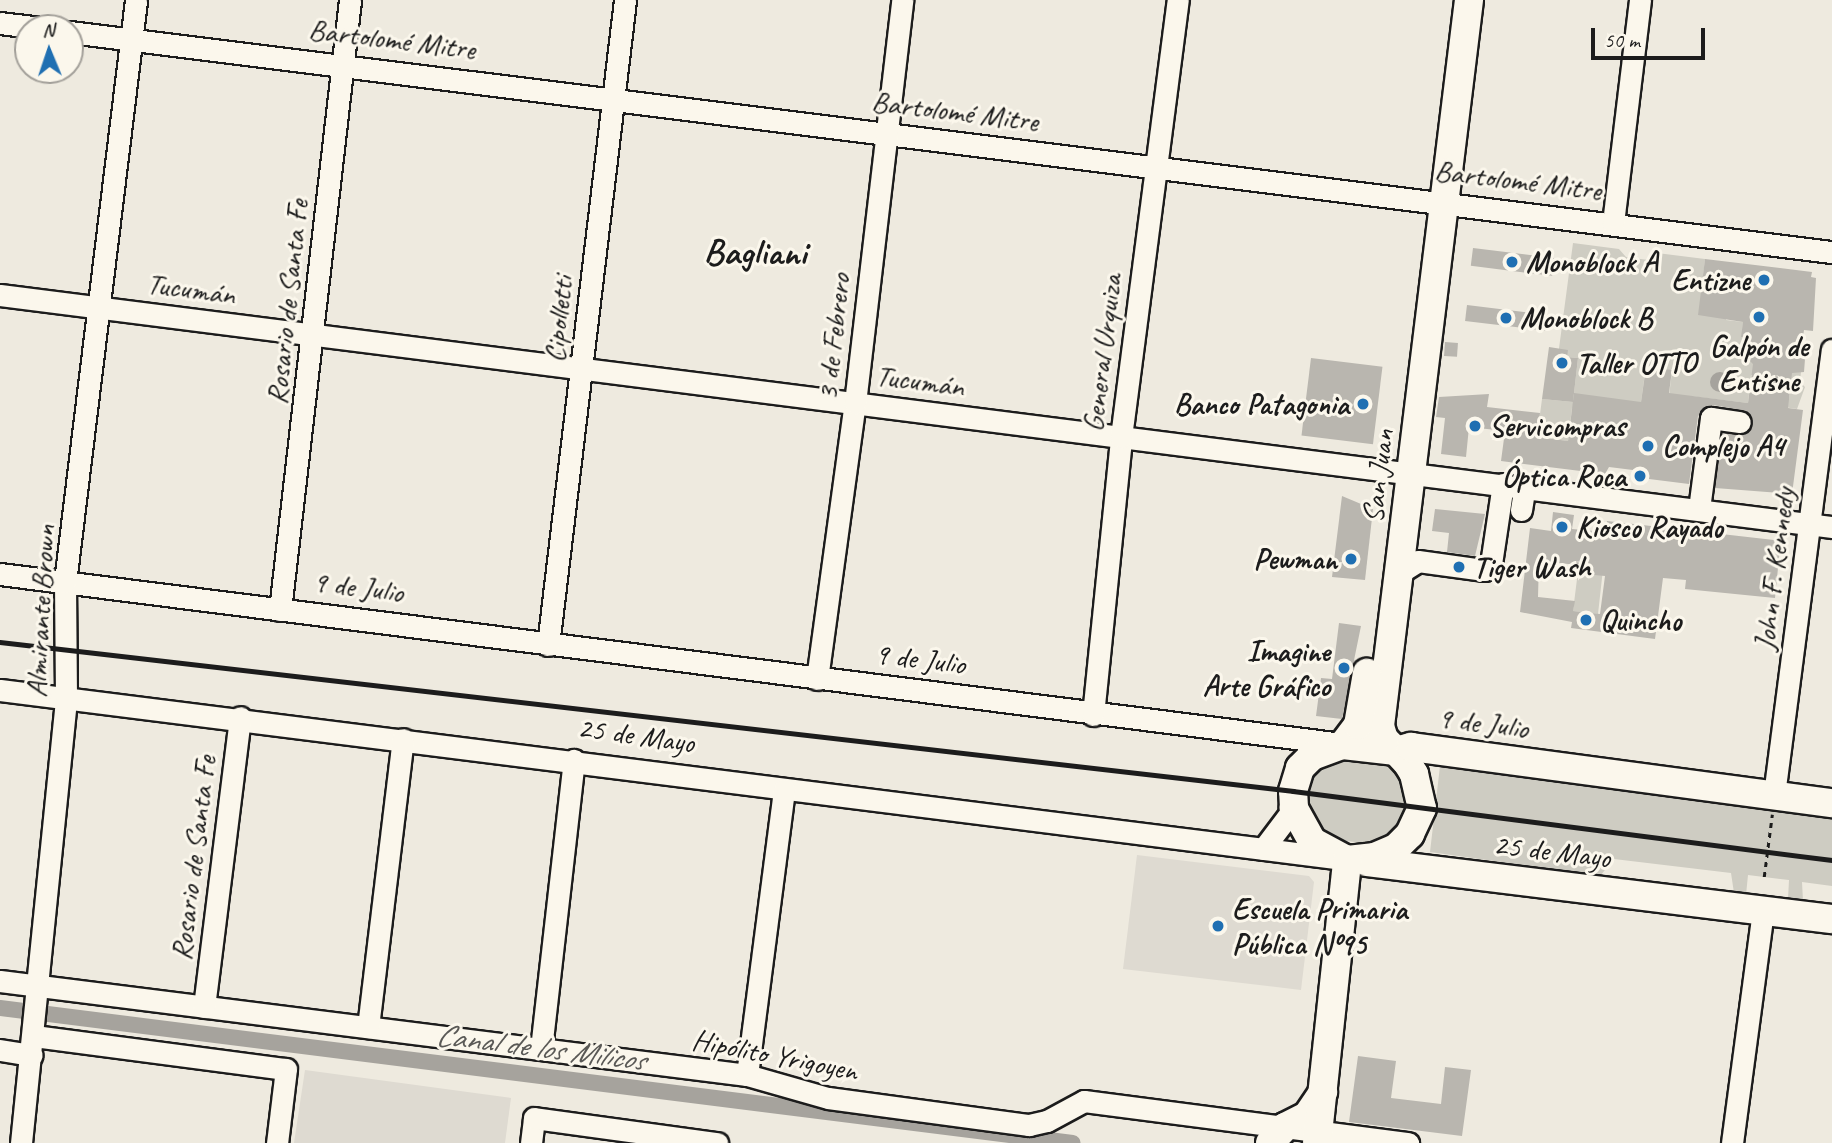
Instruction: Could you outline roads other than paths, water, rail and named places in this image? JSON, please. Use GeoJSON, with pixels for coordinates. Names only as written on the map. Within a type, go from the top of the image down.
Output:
{"type":"FeatureCollection","features":[{"type":"Feature","properties":{"kind":"main road","name":"San Juan"},"geometry":{"type":"LineString","coordinates":[[1343,745],[1358,725],[1363,707],[1403,471],[1436,200],[1453,0]]}},
{"type":"Feature","properties":{"kind":"main road","name":"San Juan"},"geometry":{"type":"LineString","coordinates":[[1436,200],[1469,0]]}},
{"type":"Feature","properties":{"kind":"main road","name":"San Juan"},"geometry":{"type":"LineString","coordinates":[[1347,860],[1389,852],[1416,823],[1420,791],[1414,774],[1380,726],[1399,573],[1403,471]]}},
{"type":"Feature","properties":{"kind":"main road","name":"9 de Julio"},"geometry":{"type":"LineString","coordinates":[[1343,745],[1396,751],[1411,747],[1774,802],[1832,803]]}},
{"type":"Feature","properties":{"kind":"main road"},"geometry":{"type":"LineString","coordinates":[[1318,1137],[1347,860],[1312,841],[1294,808],[1293,791],[1300,768],[1312,756],[1343,745]]}},
{"type":"Feature","properties":{"kind":"main road","name":"25 de Mayo"},"geometry":{"type":"LineString","coordinates":[[1347,860],[1832,919]]}},
{"type":"Feature","properties":{"kind":"main road"},"geometry":{"type":"LineString","coordinates":[[1279,1139],[1307,1116],[1325,1086]]}},
{"type":"Feature","properties":{"kind":"street","name":"Almirante Brown"},"geometry":{"type":"LineString","coordinates":[[21,1143],[34,1039],[35,994],[66,697],[65,582],[101,307],[136,0]]}},
{"type":"Feature","properties":{"kind":"street","name":"Rosario de Santa Fe"},"geometry":{"type":"LineString","coordinates":[[280,610],[314,335],[350,0]]}},
{"type":"Feature","properties":{"kind":"street","name":"Cipolletti"},"geometry":{"type":"LineString","coordinates":[[548,645],[625,0]]}},
{"type":"Feature","properties":{"kind":"street","name":"3 de Febrero"},"geometry":{"type":"LineString","coordinates":[[817,679],[855,403],[902,0]]}},
{"type":"Feature","properties":{"kind":"street","name":"General Urquiza"},"geometry":{"type":"LineString","coordinates":[[1093,715],[1121,437],[1178,0]]}},
{"type":"Feature","properties":{"kind":"street"},"geometry":{"type":"LineString","coordinates":[[1613,223],[1640,0]]}},
{"type":"Feature","properties":{"kind":"street","name":"Bartolomé Mitre"},"geometry":{"type":"LineString","coordinates":[[84,34],[342,62],[1832,252]]}},
{"type":"Feature","properties":{"kind":"street","name":"Tucumán"},"geometry":{"type":"LineString","coordinates":[[0,295],[1525,486],[1832,527]]}},
{"type":"Feature","properties":{"kind":"street","name":"John F. Kennedy"},"geometry":{"type":"LineString","coordinates":[[1774,802],[1832,350]]}},
{"type":"Feature","properties":{"kind":"street"},"geometry":{"type":"LineString","coordinates":[[1699,509],[1711,418],[1740,422]]}},
{"type":"Feature","properties":{"kind":"street"},"geometry":{"type":"LineString","coordinates":[[1399,573],[1418,561],[1484,570],[1491,564],[1503,484]]}},
{"type":"Feature","properties":{"kind":"street"},"geometry":{"type":"LineString","coordinates":[[1521,510],[1525,486]]}},
{"type":"Feature","properties":{"kind":"street","name":"9 de Julio"},"geometry":{"type":"LineString","coordinates":[[0,574],[1343,745]]}},
{"type":"Feature","properties":{"kind":"street","name":"25 de Mayo"},"geometry":{"type":"LineString","coordinates":[[0,690],[240,717],[1347,860]]}},
{"type":"Feature","properties":{"kind":"street","name":"Rosario de Santa Fe"},"geometry":{"type":"LineString","coordinates":[[204,1007],[240,717]]}},
{"type":"Feature","properties":{"kind":"street"},"geometry":{"type":"LineString","coordinates":[[368,1027],[403,739]]}},
{"type":"Feature","properties":{"kind":"street"},"geometry":{"type":"LineString","coordinates":[[541,1049],[574,760]]}},
{"type":"Feature","properties":{"kind":"street"},"geometry":{"type":"LineString","coordinates":[[747,1075],[784,789]]}},
{"type":"Feature","properties":{"kind":"street"},"geometry":{"type":"LineString","coordinates":[[1264,849],[1294,808]]}},
{"type":"Feature","properties":{"kind":"street"},"geometry":{"type":"LineString","coordinates":[[1732,1143],[1763,911]]}},
{"type":"Feature","properties":{"kind":"street","name":"Hipólito Yrigoyen"},"geometry":{"type":"LineString","coordinates":[[0,981],[35,994],[204,1007],[747,1075],[828,1098],[1030,1125],[1047,1121],[1084,1101],[1279,1139],[1318,1137],[1408,1143]]}},
{"type":"Feature","properties":{"kind":"street"},"geometry":{"type":"LineString","coordinates":[[0,1051],[34,1039],[286,1069],[277,1143]]}},
{"type":"Feature","properties":{"kind":"street"},"geometry":{"type":"LineString","coordinates":[[531,1143],[534,1118],[717,1143]]}},
{"type":"Feature","properties":{"kind":"waterway","name":"Canal de los Milicos"},"geometry":{"type":"LineString","coordinates":[[0,1008],[1073,1143]]}},
{"type":"Feature","properties":{"kind":"railway"},"geometry":{"type":"LineString","coordinates":[[0,642],[1293,791],[1832,860]]}},
{"type":"Feature","properties":{"kind":"place","name":"Monoblock A"},"geometry":{"type":"Point","coordinates":[1512,262]}},
{"type":"Feature","properties":{"kind":"place","name":"Entizne"},"geometry":{"type":"Point","coordinates":[1764,280]}},
{"type":"Feature","properties":{"kind":"place","name":"Galpón de Entisne"},"geometry":{"type":"Point","coordinates":[1759,317]}},
{"type":"Feature","properties":{"kind":"place","name":"Monoblock B"},"geometry":{"type":"Point","coordinates":[1506,318]}},
{"type":"Feature","properties":{"kind":"place","name":"Taller OTTO"},"geometry":{"type":"Point","coordinates":[1562,363]}},
{"type":"Feature","properties":{"kind":"place","name":"Banco Patagonia"},"geometry":{"type":"Point","coordinates":[1363,404]}},
{"type":"Feature","properties":{"kind":"place","name":"Servicompras"},"geometry":{"type":"Point","coordinates":[1475,426]}},
{"type":"Feature","properties":{"kind":"place","name":"Complejo A4"},"geometry":{"type":"Point","coordinates":[1648,446]}},
{"type":"Feature","properties":{"kind":"place","name":"Óptica Roca"},"geometry":{"type":"Point","coordinates":[1640,476]}},
{"type":"Feature","properties":{"kind":"place","name":"Kiosco Rayado"},"geometry":{"type":"Point","coordinates":[1562,527]}},
{"type":"Feature","properties":{"kind":"place","name":"Pewman"},"geometry":{"type":"Point","coordinates":[1351,559]}},
{"type":"Feature","properties":{"kind":"place","name":"Tiger Wash"},"geometry":{"type":"Point","coordinates":[1459,567]}},
{"type":"Feature","properties":{"kind":"place","name":"Quincho"},"geometry":{"type":"Point","coordinates":[1586,620]}},
{"type":"Feature","properties":{"kind":"place","name":"Imagine Arte Gráfico"},"geometry":{"type":"Point","coordinates":[1344,668]}},
{"type":"Feature","properties":{"kind":"place","name":"Escuela Primaria Pública Nº95"},"geometry":{"type":"Point","coordinates":[1218,926]}},
{"type":"Feature","properties":{"kind":"district","name":"Bagliani"},"geometry":{"type":"Point","coordinates":[755,252]}}]}
